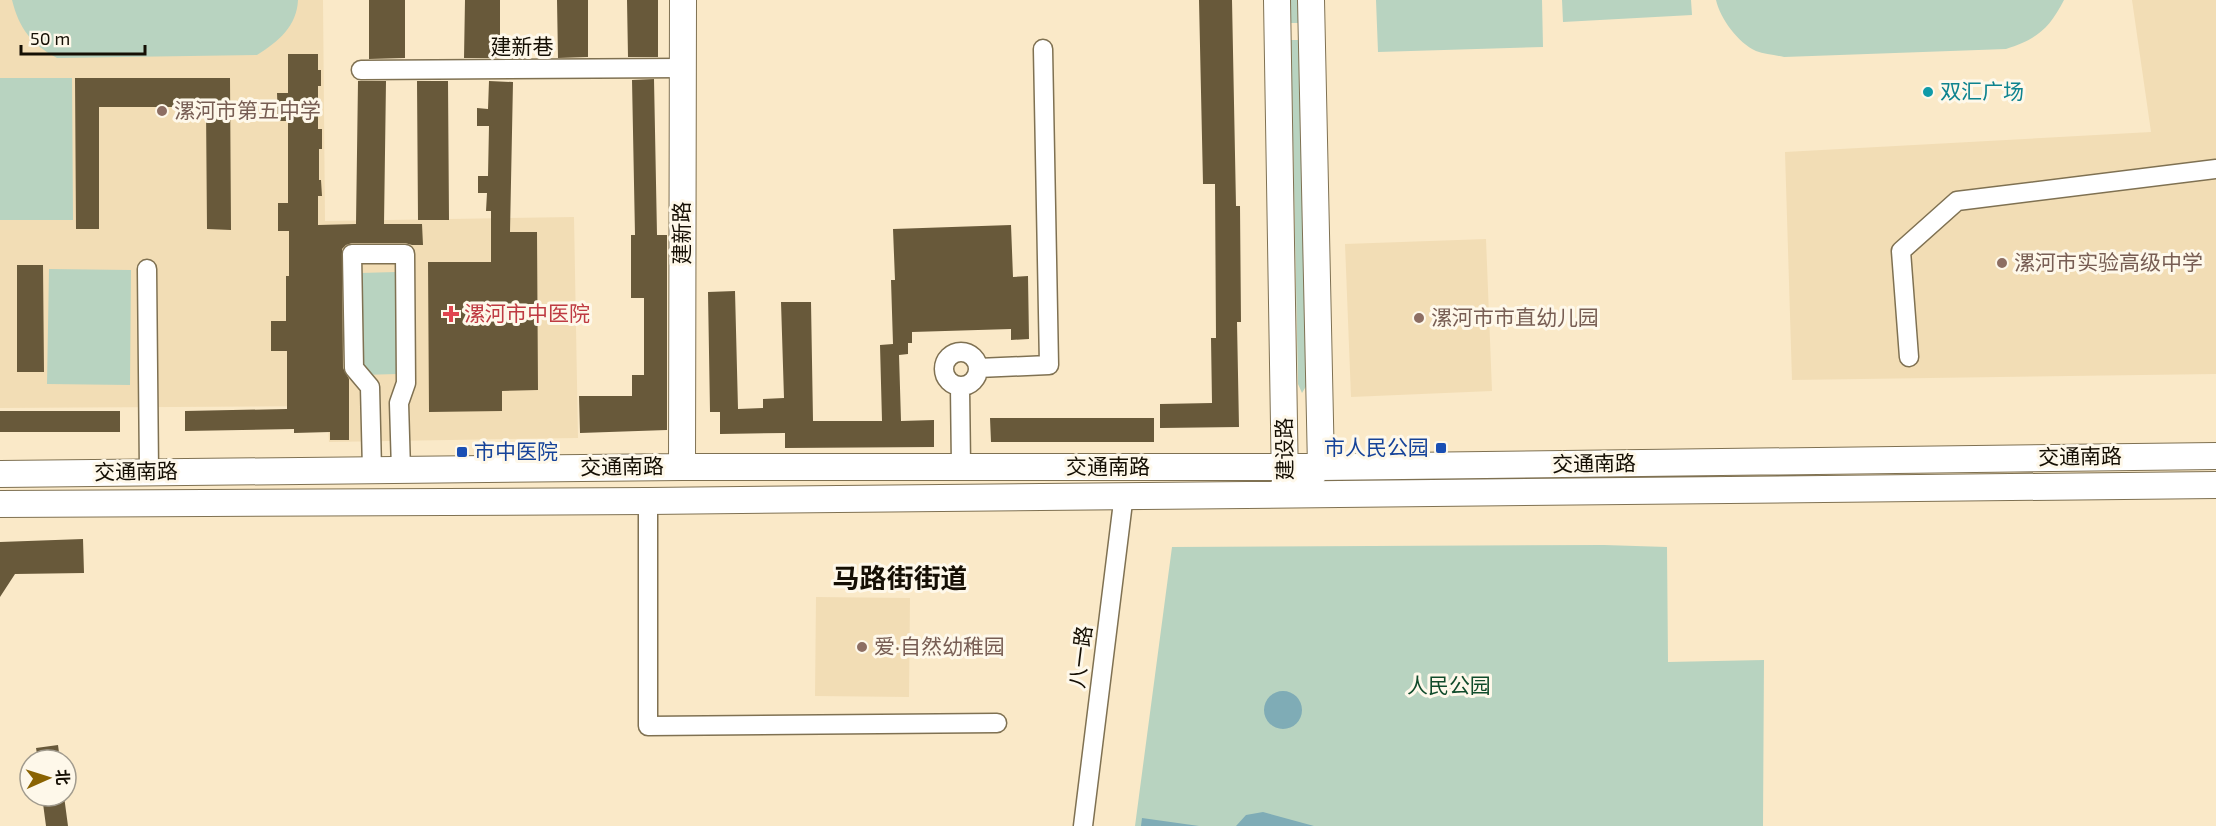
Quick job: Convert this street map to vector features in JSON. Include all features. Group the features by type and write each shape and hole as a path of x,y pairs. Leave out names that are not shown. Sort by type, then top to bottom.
{"main road":[{"name":"建新路","path":"682,467 683,0"},
{"name":"建设路","path":"1277,0 1285,494"},
{"name":"建设路","path":"1285,494 1321,467 1311,0"},
{"path":"1278,31 1311,31"},
{"name":"交通南路","path":"3,472 682,467 1321,467 2216,456"},
{"path":"961,466 962,497"},
{"name":"交通南路","path":"3,506 2216,485"}],"street":[{"path":"978,368 1049,365 1043,49"},
{"name":"建新巷","path":"362,70 683,68"},
{"path":"1909,357 1901,251 1957,201 2216,169"},
{"path":"372,470 370,387 354,368 352,254 405,254 406,383 399,403 401,470"},
{"path":"147,269 149,472"},
{"path":"957,352 974,357 978,368 978,374 971,384 960,387 950,383 943,368 948,357 957,352"},
{"path":"960,387 961,466"},
{"name":"八一路","path":"1083,826 1124,494"},
{"path":"648,501 648,726 997,723"}],"shaded area":[{"name":"漯河市第五中学","path":"0,0 323,0 325,221 574,217 578,438 329,442 327,406 0,408"},
{"name":"漯河市实验高级中学","path":"2132,0 2216,0 2216,374 1792,380 1785,152 2151,132"},
{"name":"漯河市市直幼儿园","path":"1486,239 1492,391 1351,397 1345,244"},
{"name":"爱·自然幼稚园","path":"816,597 910,598 909,697 815,696"}],"green space":[{"path":"12,0 298,0 294,18 285,32 257,55 57,58 40,47 27,34 18,19"},
{"path":"1289,0 1300,0 1300,23 1289,23"},
{"path":"1376,0 1542,0 1543,47 1378,52"},
{"path":"1562,0 1691,0 1692,15 1563,22"},
{"path":"1716,0 2064,0 2041,32 2006,49 1784,57 1756,51 1743,42 1726,22"},
{"path":"1291,40 1301,40 1308,383 1302,393 1298,384"},
{"path":"0,78 72,78 73,220 0,220"},
{"path":"49,269 131,270 130,385 47,384"},
{"path":"396,272 397,374 361,375 360,273"},
{"name":"人民公园","path":"1604,545 1667,547 1668,662 1764,660 1763,826 1135,826 1172,547"}],"water":[{"path":"1283,691 1297,696 1302,710 1297,724 1283,729 1269,724 1264,710 1269,696"},
{"path":"1263,812 1314,826 1236,826 1246,815"},
{"path":"1142,818 1199,826 1141,826"}],"building":[{"path":"369,0 405,0 405,58 369,59"},
{"path":"465,0 500,0 500,58 464,58"},
{"path":"557,0 588,0 588,57 558,58"},
{"path":"627,0 658,0 658,57 628,57"},
{"path":"1199,0 1232,0 1236,206 1240,206 1241,322 1237,322 1239,427 1160,428 1160,404 1212,403 1211,338 1216,338 1215,184 1203,184"},
{"path":"288,54 318,54 318,70 321,70 321,86 318,86 318,129 322,129 322,149 319,149 319,180 321,180 322,196 318,196 318,225 356,224 358,81 386,81 384,224 422,224 423,245 352,243 342,249 343,368 349,379 349,440 330,440 330,432 294,433 294,429 185,431 185,411 287,409 287,351 271,351 271,321 286,321 286,276 289,276 289,231 278,231 278,203 288,203 288,121 278,121 277,93 288,93"},
{"path":"75,78 230,78 231,230 207,229 206,107 99,107 99,229 76,229"},
{"path":"654,79 657,235 667,235 667,430 580,433 579,396 632,396 632,375 644,375 644,298 631,298 631,235 635,235 632,80"},
{"path":"417,81 448,81 449,220 418,220"},
{"path":"489,81 513,82 510,232 537,232 538,390 502,391 502,411 429,412 428,262 491,262 491,211 486,211 487,193 478,193 478,176 488,176 489,126 477,126 477,108 488,109"},
{"path":"1011,225 1013,277 1028,276 1029,339 1011,340 1011,329 912,332 912,343 908,343 908,354 899,355 901,421 934,420 934,447 785,448 785,433 720,434 720,412 710,412 708,292 735,291 738,409 763,408 763,399 784,398 781,302 811,302 813,421 882,421 880,345 893,344 891,280 895,280 893,229"},
{"path":"17,265 43,265 44,372 17,372"},
{"path":"0,411 120,411 120,432 0,432"},
{"path":"990,418 1154,418 1154,442 991,442"},
{"path":"83,539 84,573 15,574 0,597 0,542"},
{"path":"58,745 58,748 36,748"},
{"path":"44,808 66,808 68,826 46,826"}],"place":[{"name":"双汇广场","path":"1928,92"},
{"name":"漯河市第五中学","path":"162,111"},
{"name":"漯河市实验高级中学","path":"2002,263"},
{"name":"漯河市中医院","path":"451,314"},
{"name":"漯河市市直幼儿园","path":"1419,318"},
{"name":"市人民公园","path":"1441,448"},
{"name":"市中医院","path":"462,452"},
{"name":"爱·自然幼稚园","path":"862,647"}],"district":[{"name":"马路街街道","path":"900,579"}]}
